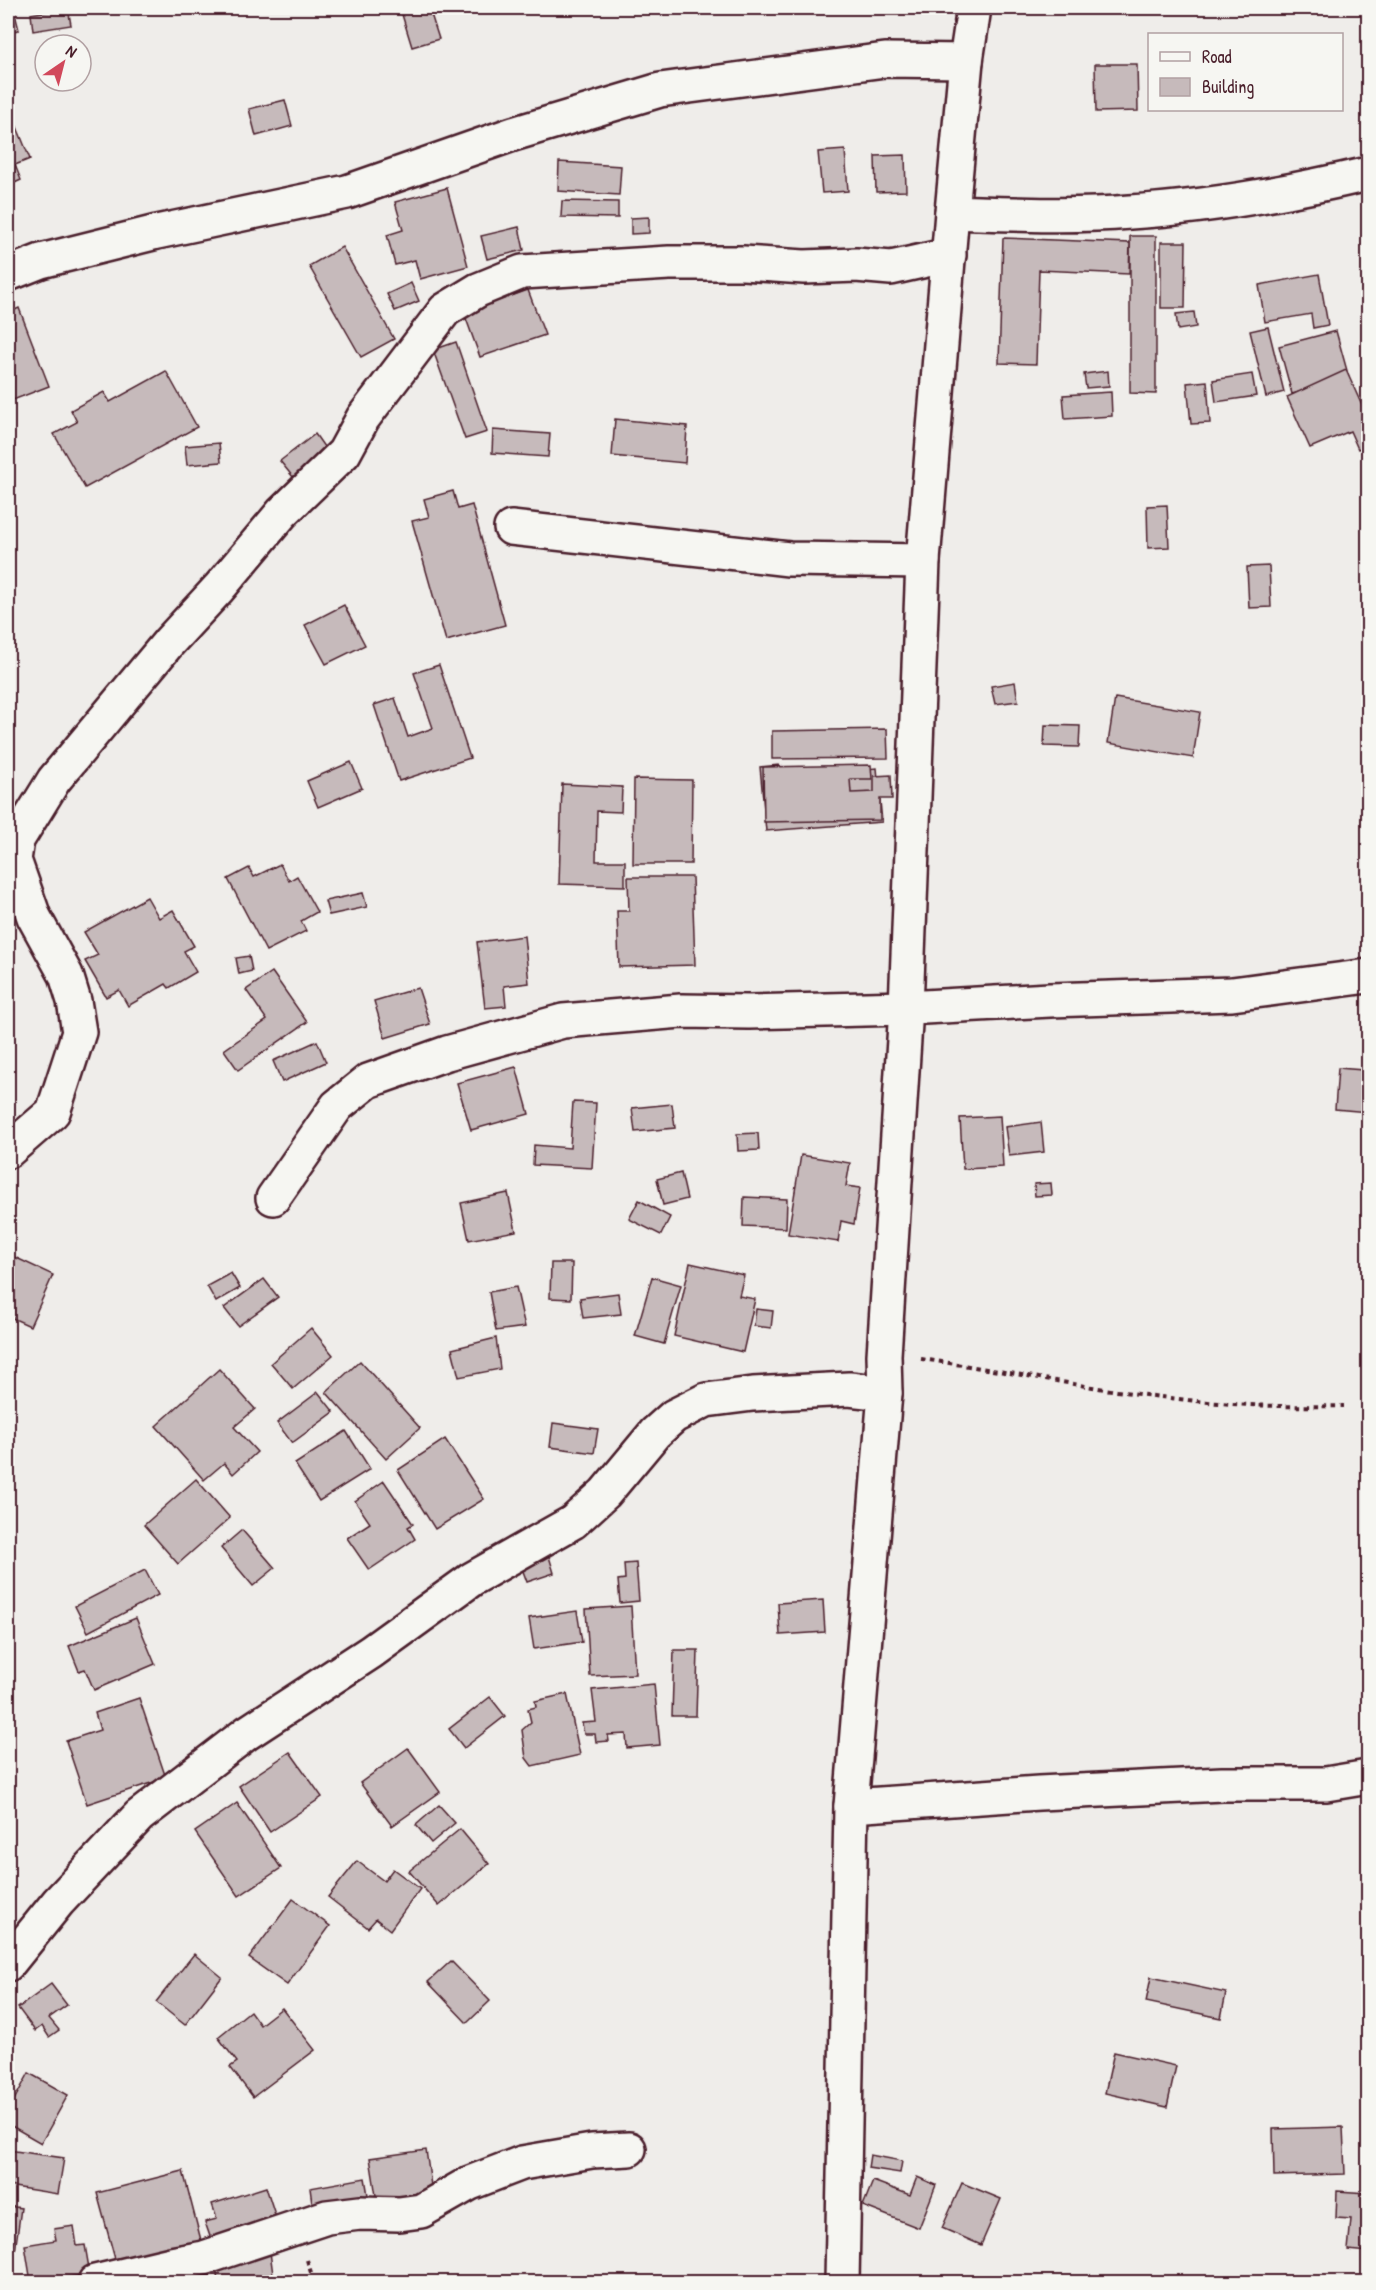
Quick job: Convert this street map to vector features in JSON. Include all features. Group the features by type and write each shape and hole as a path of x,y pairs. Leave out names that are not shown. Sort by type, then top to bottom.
{"street":[{"path":"842,2283 851,1806 885,1393 884,1355 906,1008 923,561 948,255 966,61 974,8"},
{"path":"8,274 41,261 157,232 348,192 513,134 660,90 885,60 966,61"},
{"path":"952,212 1043,215 1131,212 1224,201 1368,174"},
{"path":"8,1151 53,1112 79,1032 74,1001 66,975 34,917 14,860 17,840 54,780 169,642 219,588 282,513 344,453 363,418 445,310 478,290 522,272 669,263 743,262 804,267 856,265 891,268 948,255"},
{"path":"511,528 789,559 923,561"},
{"path":"273,1198 337,1106 368,1081 447,1053 563,1021 681,1011 749,1012 906,1008 1050,1000 1232,994 1368,976"},
{"path":"8,1964 58,1902 139,1816 247,1733 371,1652 472,1579 573,1522 605,1493 655,1433 674,1416 706,1400 753,1394 849,1389 885,1393"},
{"path":"851,1806 1222,1784 1326,1784 1368,1777"},
{"path":"95,2283 171,2264 205,2270 327,2217 360,2213 399,2214 421,2211 470,2183 522,2163 592,2151 628,2149"}],"path":[{"path":"884,1355 996,1369 1108,1389 1189,1400 1279,1407 1344,1406"}],"building":[{"path":"68,8 71,25 33,31 31,14"},
{"path":"400,8 429,8 439,39 412,47"},
{"path":"15,14 19,30 8,32 8,16"},
{"path":"1095,64 1137,64 1138,111 1096,112"},
{"path":"285,100 292,126 256,136 249,109"},
{"path":"8,105 30,159 15,165 21,180 8,186"},
{"path":"845,150 848,191 822,193 818,152"},
{"path":"905,155 906,191 876,192 875,156"},
{"path":"559,162 621,166 619,195 558,191"},
{"path":"447,188 468,266 420,279 415,260 395,265 387,235 403,230 395,202"},
{"path":"562,201 618,202 618,218 561,217"},
{"path":"649,217 649,233 631,234 631,218"},
{"path":"519,227 524,250 487,259 481,236"},
{"path":"1130,236 1156,236 1156,394 1130,393"},
{"path":"1003,238 1130,243 1129,274 1039,270 1036,364 999,363"},
{"path":"1161,242 1186,242 1185,308 1161,308"},
{"path":"342,247 394,339 361,357 309,266"},
{"path":"1319,274 1328,325 1313,328 1311,314 1265,322 1259,285"},
{"path":"411,283 419,301 395,311 387,294"},
{"path":"528,290 545,335 480,357 464,313"},
{"path":"19,308 49,386 8,402 8,313"},
{"path":"1194,312 1196,327 1178,330 1176,314"},
{"path":"1268,327 1284,392 1266,397 1250,331"},
{"path":"1336,331 1349,378 1292,394 1279,346"},
{"path":"456,342 487,432 465,439 433,350"},
{"path":"1346,370 1368,419 1368,445 1358,449 1350,431 1310,448 1287,397"},
{"path":"166,371 197,427 85,488 54,434 77,422 71,410 104,392 110,402"},
{"path":"1108,371 1109,386 1086,388 1084,374"},
{"path":"1252,374 1256,396 1216,402 1213,380"},
{"path":"1207,381 1210,423 1191,424 1187,383"},
{"path":"1111,392 1112,416 1065,419 1063,395"},
{"path":"615,419 687,426 685,463 612,456"},
{"path":"493,430 550,434 548,457 492,453"},
{"path":"315,434 327,451 293,477 280,461"},
{"path":"219,443 221,462 187,465 185,446"},
{"path":"453,491 458,509 472,505 505,625 446,641 412,521 429,517 424,499"},
{"path":"1167,505 1169,547 1148,548 1147,506"},
{"path":"1269,566 1271,607 1249,608 1247,567"},
{"path":"344,605 365,645 326,664 305,625"},
{"path":"439,665 470,758 399,781 374,705 395,698 408,737 433,728 414,673"},
{"path":"1015,682 1018,701 995,704 991,686"},
{"path":"1115,698 1200,712 1193,758 1108,743"},
{"path":"1045,725 1080,726 1079,747 1044,746"},
{"path":"887,729 888,758 772,759 772,731"},
{"path":"351,762 362,788 318,807 307,781"},
{"path":"779,765 780,776 877,768 882,822 766,831 760,767"},
{"path":"871,765 872,779 850,779 851,793 874,792 874,776 891,775 892,799 880,799 880,820 764,822 763,767"},
{"path":"634,779 692,780 691,864 633,864"},
{"path":"562,784 622,787 621,812 597,811 596,861 625,861 625,886 559,884"},
{"path":"280,864 289,881 297,876 317,912 301,921 306,931 266,951 228,879 249,868 254,877"},
{"path":"628,877 692,877 695,965 619,967 617,911 629,911"},
{"path":"363,893 367,907 329,915 325,901"},
{"path":"147,897 159,918 173,910 194,946 184,951 196,972 169,988 166,984 128,1006 119,990 106,997 85,961 98,955 84,932"},
{"path":"524,936 529,983 504,986 506,1006 485,1008 477,942"},
{"path":"249,956 252,971 239,974 236,958"},
{"path":"272,972 307,1022 238,1070 224,1050 267,1020 246,990"},
{"path":"418,988 430,1024 385,1038 374,1001"},
{"path":"317,1041 326,1062 282,1082 273,1061"},
{"path":"516,1067 529,1114 471,1130 457,1083"},
{"path":"1338,1068 1363,1070 1361,1093 1368,1093 1368,1112 1335,1109"},
{"path":"573,1102 596,1103 592,1168 533,1165 534,1145 570,1148"},
{"path":"672,1104 675,1128 635,1132 632,1108"},
{"path":"1000,1116 1003,1167 963,1169 960,1118"},
{"path":"1041,1122 1044,1152 1009,1156 1005,1127"},
{"path":"758,1133 759,1150 738,1151 737,1134"},
{"path":"801,1155 850,1163 846,1186 860,1188 854,1224 841,1221 838,1242 788,1234"},
{"path":"681,1173 687,1199 663,1205 657,1179"},
{"path":"1051,1183 1052,1195 1035,1196 1034,1184"},
{"path":"508,1193 516,1231 469,1240 461,1203"},
{"path":"744,1197 787,1199 786,1228 743,1226"},
{"path":"639,1200 670,1217 661,1235 629,1219"},
{"path":"8,1254 53,1275 30,1326 8,1316"},
{"path":"551,1263 572,1263 571,1299 550,1298"},
{"path":"690,1263 744,1275 739,1296 755,1299 743,1352 674,1336"},
{"path":"231,1273 240,1288 216,1302 207,1286"},
{"path":"652,1277 681,1285 664,1344 635,1336"},
{"path":"264,1279 278,1297 238,1326 224,1308"},
{"path":"516,1287 525,1327 496,1331 489,1292"},
{"path":"618,1293 621,1314 583,1318 580,1298"},
{"path":"756,1309 773,1311 771,1328 754,1326"},
{"path":"311,1328 333,1355 293,1389 271,1363"},
{"path":"496,1338 500,1369 459,1377 452,1349"},
{"path":"360,1361 420,1428 386,1459 326,1392"},
{"path":"219,1369 255,1409 234,1427 257,1452 233,1474 224,1463 204,1480 156,1426"},
{"path":"318,1392 334,1412 292,1443 277,1423"},
{"path":"553,1423 598,1429 594,1453 550,1447"},
{"path":"346,1431 370,1469 319,1501 295,1464"},
{"path":"445,1439 484,1499 435,1529 398,1470"},
{"path":"196,1479 230,1518 178,1564 144,1525"},
{"path":"384,1481 413,1524 408,1527 415,1539 369,1570 347,1538 370,1523 355,1501"},
{"path":"242,1530 275,1568 253,1586 221,1548"},
{"path":"548,1553 554,1573 527,1582 520,1563"},
{"path":"636,1563 639,1601 620,1603 618,1580 625,1579 624,1564"},
{"path":"145,1570 158,1595 88,1632 75,1606"},
{"path":"823,1600 825,1632 780,1635 778,1603"},
{"path":"631,1606 635,1674 590,1676 586,1609"},
{"path":"577,1611 582,1642 534,1649 529,1618"},
{"path":"136,1618 155,1664 94,1690 85,1669 79,1671 69,1646"},
{"path":"674,1650 698,1650 696,1716 672,1716"},
{"path":"654,1684 660,1745 627,1748 626,1734 608,1735 609,1741 596,1742 595,1734 584,1734 582,1723 596,1722 592,1690"},
{"path":"567,1694 580,1755 532,1766 526,1758 522,1730 531,1722 528,1709 536,1707 535,1701"},
{"path":"490,1697 505,1716 464,1748 449,1729"},
{"path":"139,1698 166,1778 87,1804 66,1741 100,1730 95,1713"},
{"path":"408,1748 440,1792 392,1826 360,1783"},
{"path":"290,1752 322,1797 270,1832 239,1786"},
{"path":"237,1803 281,1868 239,1896 195,1832"},
{"path":"439,1805 455,1823 431,1843 416,1825"},
{"path":"460,1829 489,1864 439,1906 409,1871"},
{"path":"357,1861 384,1881 393,1869 420,1889 390,1930 376,1919 368,1928 328,1897"},
{"path":"293,1899 330,1926 287,1985 249,1958"},
{"path":"194,1954 222,1977 185,2025 156,2002"},
{"path":"451,1961 490,2001 467,2023 428,1982"},
{"path":"1151,1977 1226,1993 1221,2018 1146,2002"},
{"path":"51,1984 67,2005 49,2018 59,2030 49,2037 42,2026 35,2031 18,2008"},
{"path":"282,2008 315,2050 253,2097 230,2067 237,2062 218,2037 250,2011 260,2025"},
{"path":"1114,2052 1176,2066 1167,2107 1105,2093"},
{"path":"29,2073 68,2095 41,2143 8,2124 8,2111"},
{"path":"1343,2127 1345,2174 1274,2176 1273,2129"},
{"path":"8,2150 64,2158 58,2194 8,2186"},
{"path":"426,2150 432,2193 377,2202 370,2158"},
{"path":"870,2155 902,2161 900,2173 868,2168"},
{"path":"183,2171 203,2248 118,2270 97,2193"},
{"path":"917,2177 936,2185 919,2228 863,2206 873,2181 910,2195"},
{"path":"365,2178 369,2201 313,2210 310,2188"},
{"path":"962,2183 1001,2199 981,2245 942,2228"},
{"path":"266,2187 279,2227 214,2248 205,2222 217,2219 212,2204"},
{"path":"1337,2191 1368,2193 1368,2252 1348,2250 1351,2219 1336,2218"},
{"path":"8,2206 21,2208 12,2273 8,2273"},
{"path":"74,2226 77,2246 85,2245 90,2274 31,2282 25,2245 56,2240 54,2229"},
{"path":"270,2252 274,2282 218,2282 215,2258"}]}
